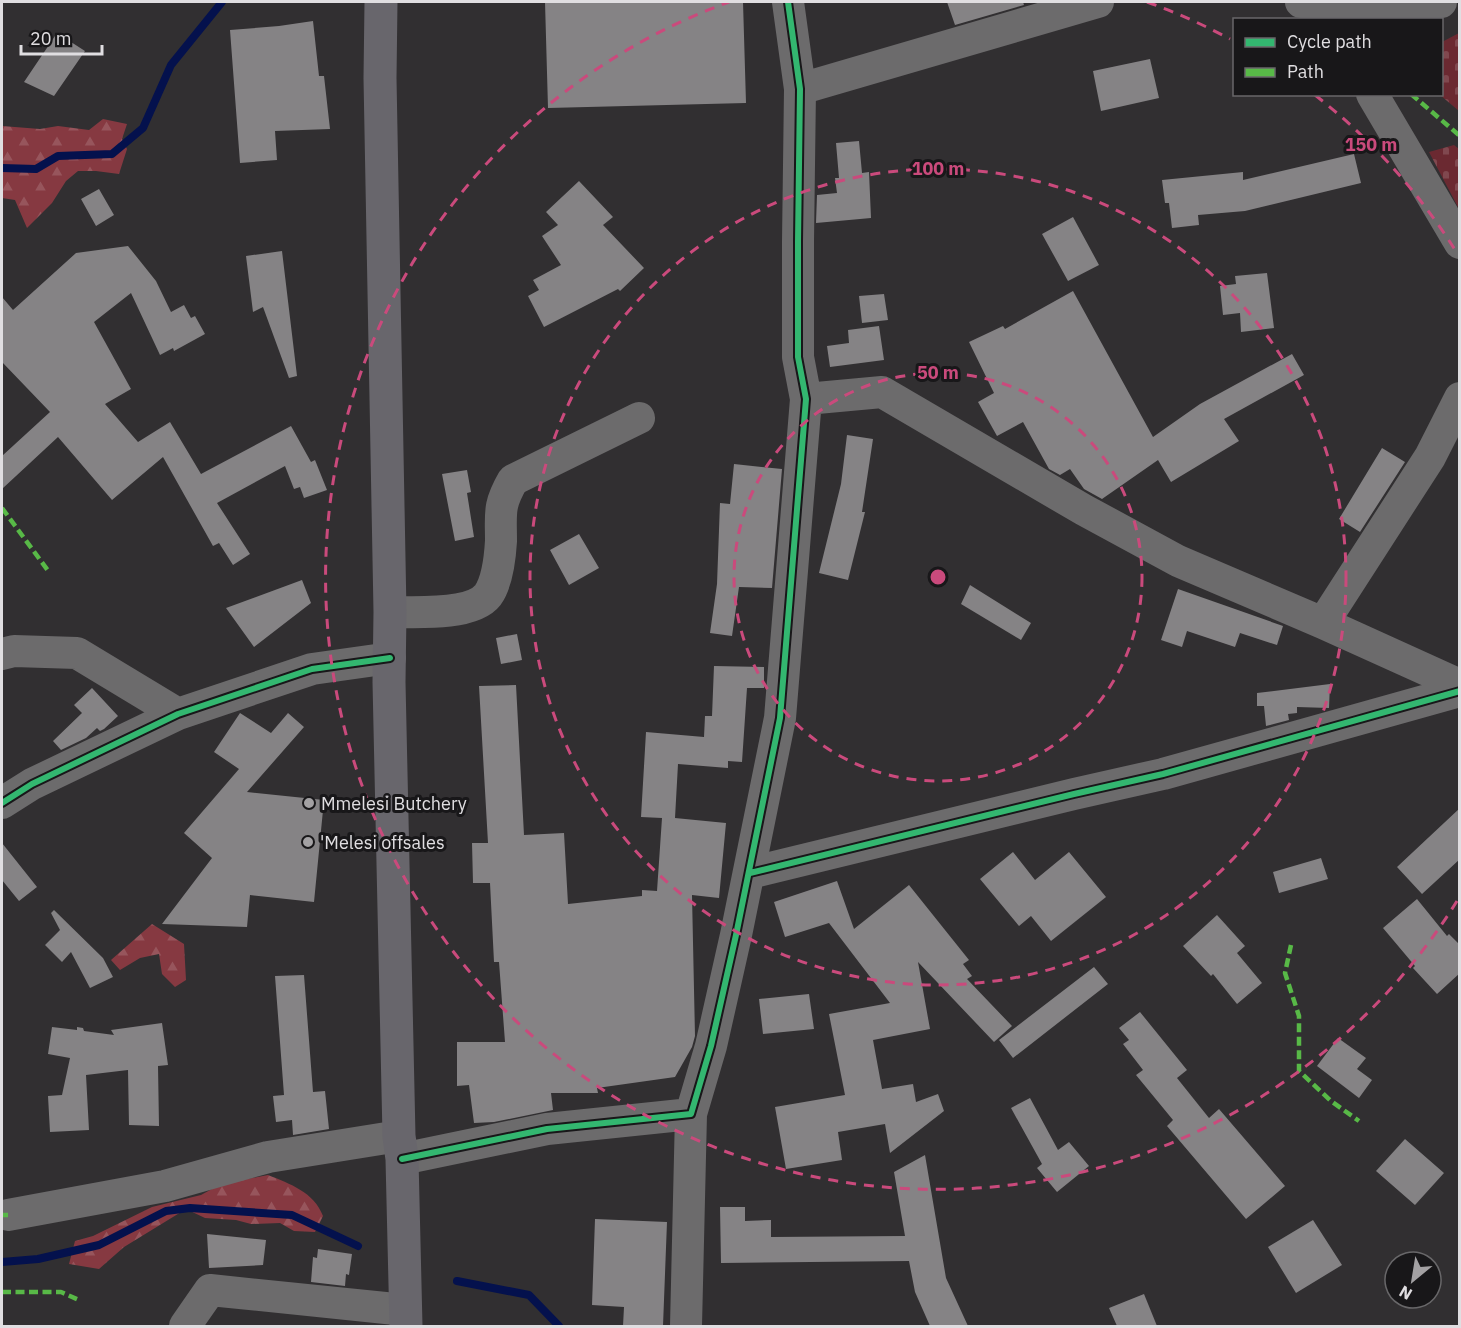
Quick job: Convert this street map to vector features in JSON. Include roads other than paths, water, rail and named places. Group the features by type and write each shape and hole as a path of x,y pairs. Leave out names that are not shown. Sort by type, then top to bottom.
{"main road":[{"path":"381,2 380,90 390,658 405,1318"}],"street":[{"path":"686,1326 691,1114 711,1046 750,873 780,718 806,399 798,357 800,89 788,2"},
{"path":"800,89 1098,2"},
{"path":"1315,9 1385,13 1441,2"},
{"path":"1373,96 1460,243"},
{"path":"806,399 882,392 1084,510 1178,561 1460,685"},
{"path":"1323,623 1430,457 1460,398"},
{"path":"390,612 436,611 470,607 487,596 495,581 501,543 499,516 503,497 513,480 639,418"},
{"path":"2,654 14,651 77,653 178,714"},
{"path":"2,803 32,784 178,714 312,669 390,658"},
{"path":"750,873 1163,774 1460,691"},
{"path":"8,1215 165,1186 268,1157 400,1148 547,1129 691,1114"},
{"path":"185,1326 210,1290 405,1318"}],"waterway":[{"path":"2,168 36,169 58,156 112,154 143,128 171,65 222,2"},
{"path":"2,1262 38,1259 99,1245 166,1211 190,1208 292,1215 358,1246"},
{"path":"457,1281 529,1295 559,1326"}],"place":[{"name":"Mmelesi Butchery","path":"309,803"},
{"name":"'Melesi offsales","path":"308,842"}]}
